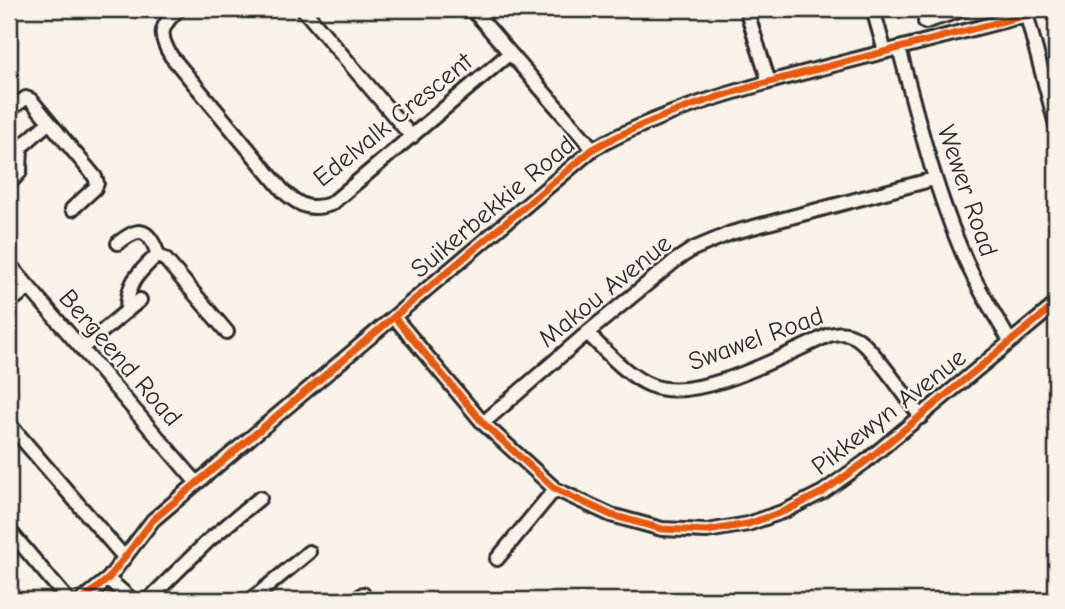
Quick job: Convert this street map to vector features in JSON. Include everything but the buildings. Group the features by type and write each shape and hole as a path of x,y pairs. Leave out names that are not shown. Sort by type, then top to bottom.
{"street":[{"name":"Edelvalk Crescent","path":"179,9 163,27 162,35 171,56 284,192 308,208 331,204 510,53"},
{"path":"303,9 412,137"},
{"path":"472,9 593,149"},
{"path":"746,9 769,82"},
{"path":"873,9 885,52"},
{"path":"922,9 930,40"},
{"path":"925,22 965,9"},
{"path":"1026,12 1056,125"},
{"name":"Suikerbekkie Road","path":"82,600 108,579 153,520 593,149 644,122 697,103 1026,12"},
{"name":"Wewer Road","path":"899,48 934,179 966,260 1010,341"},
{"path":"9,110 26,99 31,100 97,183 72,209"},
{"path":"9,184 20,172 21,148 49,122"},
{"name":"Makou Avenue","path":"483,423 587,333 693,249 731,233 934,179"},
{"path":"118,243 139,231 155,245 156,256"},
{"path":"127,311 131,284 135,276 156,256"},
{"path":"156,256 172,267 227,331"},
{"name":"Bergeend Road","path":"9,264 197,482"},
{"path":"9,303 29,287"},
{"path":"82,348 140,300"},
{"name":"Pikkewyn Avenue","path":"395,318 483,423 555,489 611,514 662,529 707,531 748,524 786,511 823,492 921,417 1056,304"},
{"name":"Swawel Road","path":"587,333 633,375 651,386 671,390 697,388 723,381 829,335 843,332 857,337 921,417"},
{"path":"9,425 124,556"},
{"path":"497,559 555,489"},
{"path":"148,600 208,541 260,498"},
{"path":"9,530 68,600"},
{"path":"251,600 309,552"},
{"path":"108,579 132,600"}],"cycle path":[{"path":"82,600 108,579 153,520 593,149 646,123 728,94 1027,15"},
{"path":"395,318 483,423 555,489 611,515 662,529 707,531 748,524 785,511 823,492 865,462 1056,304"}]}
